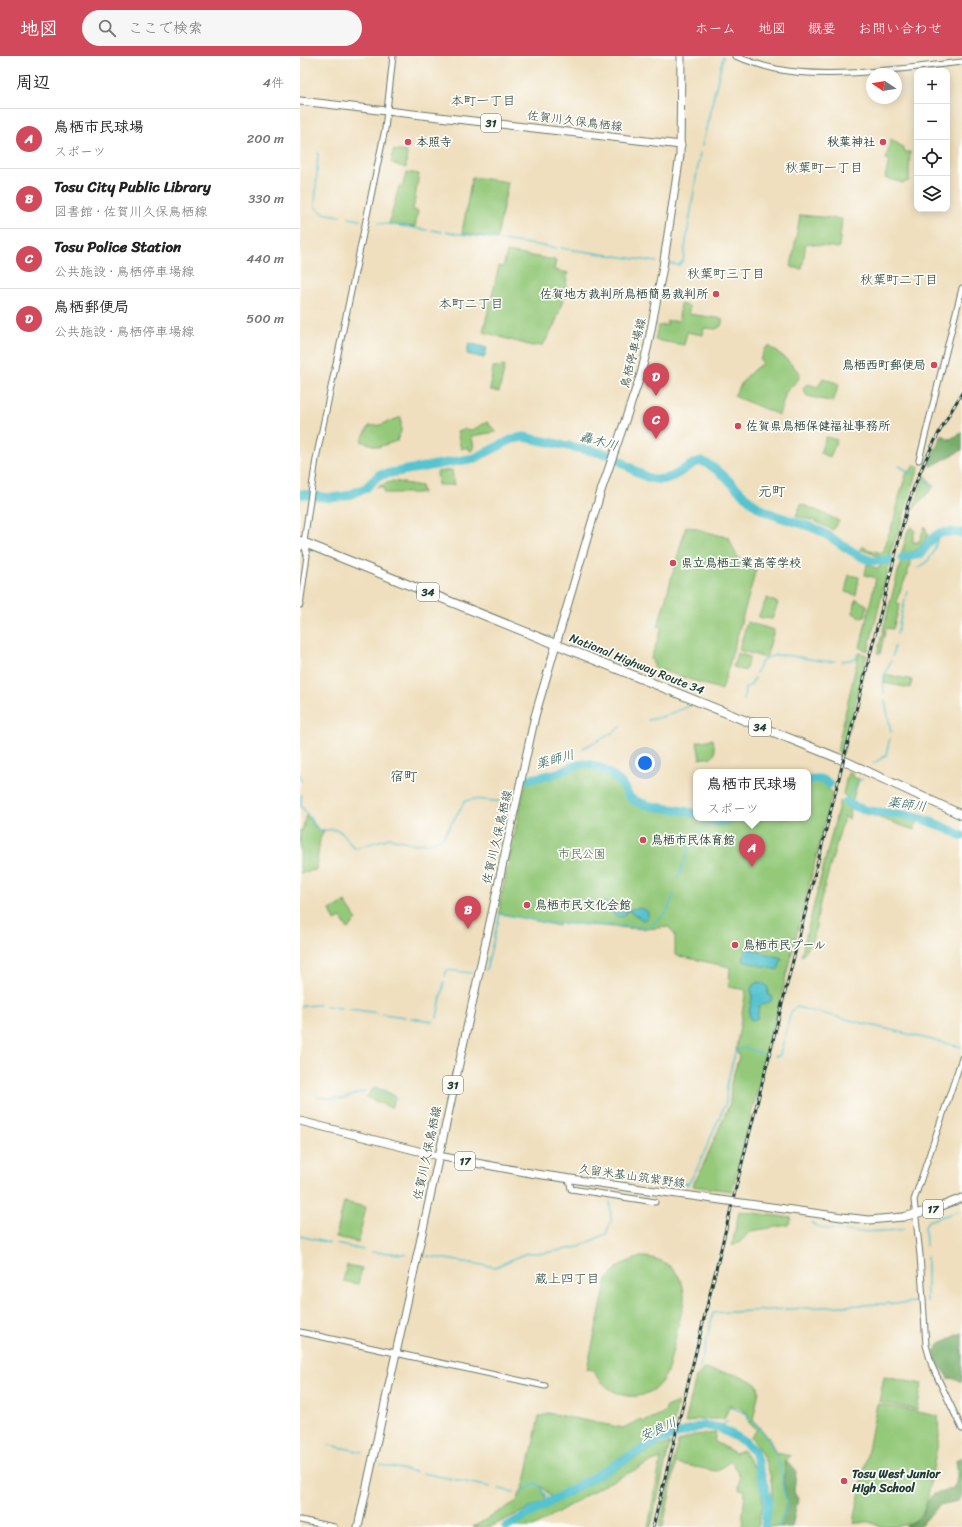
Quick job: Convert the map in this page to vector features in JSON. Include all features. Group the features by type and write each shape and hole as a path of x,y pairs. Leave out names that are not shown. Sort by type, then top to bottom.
{"highway":[{"name":"National Highway Route 34","path":"301,544 831,755 900,785 962,815"}],"main road":[{"name":"鳥栖停車場線","path":"555,645 614,451 641,374 648,345 663,267 681,145 681,56"},
{"name":"佐賀川久保鳥栖線","path":"300,101 681,145"},
{"name":"佐賀川久保鳥栖線","path":"358,1527 535,716 555,645"},
{"name":"久留米基山筑紫野線","path":"300,1121 438,1156 569,1179 842,1217 868,1220 903,1217 934,1209 962,1198"}],"street":[{"path":"300,605 307,556 301,544 388,111 393,56"},
{"path":"735,56 776,69 803,73 881,70 962,62"},
{"path":"919,460 962,288"},
{"path":"962,1058 916,1189 914,1200 926,1345 932,1366 962,1429"},
{"path":"569,1179 571,1189 655,1202"},
{"path":"300,1332 545,1386"},
{"path":"300,1520 334,1527"}],"green space":[{"path":"891,139 904,148 905,152 910,152 909,181 903,183 885,178 889,160 886,159"},
{"path":"393,150 407,152 406,168 391,163"},
{"path":"407,172 419,174 413,210 418,211 415,227 389,224 399,186 402,186"},
{"path":"472,177 508,182 497,238 462,233"},
{"path":"800,215 842,219 839,248 806,243 802,269 791,267"},
{"path":"507,252 556,260 554,270 568,273 557,319 543,345 532,346 483,332 499,266 503,267"},
{"path":"680,304 689,306 689,314 723,319 721,326 716,329 704,328 703,335 687,332 684,345 655,340 658,326 667,325 667,321 679,321"},
{"path":"769,346 784,357 800,373 798,380 786,392 779,415 734,396 746,377 763,363 760,360 765,348"},
{"path":"505,366 499,392 490,390 493,367"},
{"path":"823,378 839,384 833,402 807,396 803,389 807,384 818,387"},
{"path":"401,417 401,431 397,441 378,447 361,441 369,426 380,425"},
{"path":"487,422 496,432 472,436 474,449 470,451 468,447 461,449 457,431 465,429 472,430"},
{"path":"962,433 962,450 930,467 929,462 942,435 950,439"},
{"path":"826,437 837,440 830,457 820,453"},
{"path":"915,464 919,468 898,533 890,552 892,557 883,558 860,549 862,546 882,553 897,511 895,510 907,472 910,471"},
{"path":"452,470 454,485 438,485 437,472"},
{"path":"925,475 934,487 913,509"},
{"path":"393,481 421,486 423,493 384,493 384,487 377,487"},
{"path":"801,504 839,521 833,530 815,521 796,516"},
{"path":"686,526 729,538 737,557 756,570 722,690 655,668 651,658 662,627 658,626"},
{"path":"925,526 928,535 919,549 901,556 908,530 912,527 915,530 912,542 919,542"},
{"path":"910,560 907,576 896,602 900,604 893,629 886,628 880,654 877,653 901,561"},
{"path":"890,562 868,651 860,648 876,578 865,575 867,564 878,569 882,563"},
{"path":"849,575 859,577 856,595 845,592"},
{"path":"767,598 778,603 772,619 758,617"},
{"path":"856,599 867,605 865,617 861,618 853,613"},
{"path":"747,622 774,630 766,658 739,650"},
{"path":"737,653 750,657 745,671 733,667"},
{"path":"859,653 867,655 843,754 838,752 838,745"},
{"path":"885,674 912,680 910,688 884,683"},
{"path":"713,739 715,753 712,757 700,759 697,742"},
{"name":"市民公園","path":"587,766 591,767 610,777 633,802 682,812 693,816 693,821 708,821 717,824 723,824 728,821 811,821 811,782 816,781 822,783 832,794 732,1191 692,1186 701,1170 730,1103 731,1083 739,1057 736,1049 746,990 729,987 730,967 675,954 675,935 669,927 644,929 560,923 559,926 499,913 501,897 526,781 544,779"},
{"path":"848,772 853,774 852,777 859,779 852,802 843,794"},
{"path":"840,801 851,809 849,819 844,817 820,903 814,938 801,956"},
{"path":"306,815 318,831 324,831 320,839 316,870 300,873 300,830 302,831"},
{"path":"871,815 900,817 918,820 914,830"},
{"path":"345,902 357,920 348,929 341,918 335,921 330,910"},
{"path":"374,1088 384,1090 396,1097 391,1108 366,1097"},
{"path":"344,1202 366,1207 358,1242 336,1237"},
{"path":"739,1211 792,1218 789,1225 751,1231 740,1242 732,1245"},
{"path":"640,1257 657,1259 665,1263 677,1274 681,1281 684,1301 668,1370 661,1382 652,1390 642,1395 632,1396 621,1394 610,1389 601,1381 593,1370 587,1369 607,1279 620,1265"},
{"path":"347,1265 362,1268 358,1284 343,1281"},
{"path":"962,1333 962,1382 957,1379 948,1378 937,1362 934,1352 940,1343"},
{"path":"703,1369 739,1375 757,1384 759,1391 753,1420 768,1437 776,1453 791,1456 786,1460 783,1484 787,1502 779,1527 768,1527 772,1499 771,1479 763,1457 751,1437 757,1430 749,1423 748,1414 740,1408 730,1405 724,1419 699,1419 685,1423 696,1377"},
{"path":"884,1377 922,1384 917,1410 879,1402"},
{"path":"678,1402 672,1430 650,1438 640,1446 552,1497 540,1486 546,1500 490,1527 473,1527 517,1501 525,1482 539,1417 548,1413 623,1428 641,1419 644,1422 665,1412 666,1407"},
{"path":"877,1404 938,1416 939,1437 926,1506 923,1513 918,1518 902,1526 881,1527 869,1522 854,1522"},
{"path":"716,1433 714,1441 735,1453 743,1450 759,1476 763,1504 758,1527 742,1527 745,1490 739,1489 740,1476 731,1461 716,1471 676,1463 663,1527 659,1527 678,1442 694,1435"},
{"path":"670,1443 651,1527 648,1527 661,1459 649,1463 600,1487 533,1527 512,1527 654,1448"},
{"path":"962,1457 962,1496 958,1501 940,1505 919,1527 905,1527 921,1517 928,1500 933,1495 949,1490 953,1487 956,1482 957,1474 956,1460"},
{"path":"786,1460 796,1471 794,1492 798,1499 792,1527 779,1527 787,1502 783,1484"}],"water":[{"path":"469,343 487,348 484,358 467,354"},
{"path":"601,901 607,903 615,913 636,908 644,909 648,912 648,918 643,920 629,911 622,917 615,916 609,909 597,906 597,904"},
{"path":"746,948 782,958 778,970 743,961"},
{"path":"758,982 764,983 768,988 768,995 772,997 771,1001 759,1006 757,1019 753,1020 750,1019 749,1013 752,998 751,989 753,985"}],"waterway":[{"path":"702,146 723,57"},
{"path":"318,153 315,207 323,213 340,216"},
{"path":"670,264 679,265 683,261 700,153"},
{"path":"349,218 360,220"},
{"path":"379,223 427,230"},
{"path":"432,230 442,232"},
{"path":"446,232 557,248"},
{"path":"561,248 657,262"},
{"name":"轟木川","path":"300,494 331,498 346,496 366,488 379,475 475,458 513,439 524,437 607,454 640,474 656,479 665,479 675,475 691,465 702,461 718,471 761,509 816,529 869,560 890,560"},
{"path":"899,466 913,474"},
{"path":"925,480 933,487"},
{"name":"轟木川","path":"902,558 920,554 933,538 940,533 962,533"},
{"path":"918,568 926,563 931,557 937,540"},
{"path":"897,634 907,591"},
{"path":"893,656 894,647"},
{"path":"842,661 856,659 857,654"},
{"path":"756,673 762,662 769,657 777,655 835,661"},
{"path":"884,694 883,678 891,661"},
{"path":"744,700 745,687 750,686 755,678"},
{"path":"885,700 891,732"},
{"path":"648,720 662,717 689,706"},
{"path":"583,748 607,736 622,726"},
{"path":"873,764 886,755 890,738"},
{"name":"薬師川","path":"527,779 547,776 577,765 593,765 613,776 621,783 633,800 656,807 693,813"},
{"path":"300,775 301,781"},
{"name":"薬師川","path":"811,780 822,779 829,784"},
{"path":"846,802 856,783 862,779"},
{"path":"301,795 301,806 318,829 337,830 343,834 355,848 390,838 416,844 433,842 441,839 445,834 465,801 474,799 505,802 509,798"},
{"name":"薬師川","path":"846,802 868,811 904,815 927,820 962,836"},
{"path":"678,879 693,836 713,821"},
{"name":"薬師川","path":"713,821 723,821"},
{"path":"486,970 500,914 549,923 650,927 667,912 674,894"},
{"path":"445,976 447,970 472,973"},
{"path":"437,1017 444,982"},
{"path":"302,1006 319,1005"},
{"path":"326,1006 341,1008"},
{"path":"775,1056 779,1056 780,1054 791,1012 796,1007 961,1047"},
{"path":"349,1009 378,1013"},
{"path":"383,1014 405,1017"},
{"path":"411,1018 432,1021"},
{"path":"620,1174 688,1184 697,1169 726,1102 727,1084 735,1053 742,1048 746,1048 766,1055"},
{"path":"374,1089 385,1091 397,1100"},
{"path":"317,1097 342,1099 365,1091"},
{"path":"427,1256 495,1267 527,1253 544,1253 579,1247 606,1234 611,1221 610,1201"},
{"path":"926,1246 925,1227 928,1221 959,1211"},
{"path":"811,1223 819,1227 856,1232 904,1229"},
{"path":"300,1236 329,1243"},
{"path":"336,1244 363,1250"},
{"path":"372,1252 405,1254"},
{"path":"927,1257 927,1302"},
{"path":"698,1368 700,1367 713,1313 917,1302"},
{"path":"731,1407 747,1414 748,1419 754,1423 767,1438 776,1455 782,1474 782,1484 787,1503 779,1527"},
{"path":"720,1428 727,1421"},
{"name":"安良川","path":"506,1527 657,1441 703,1425 720,1428 745,1442 754,1451 768,1500 765,1527"},
{"path":"329,1445 363,1452"},
{"path":"381,1465 416,1472"},
{"path":"423,1473 490,1487"},
{"path":"520,1492 537,1483 546,1496 555,1500"},
{"path":"499,1489 514,1492"}],"railway":[{"path":"653,1527 743,1159 908,504 919,474 932,447 962,393"}],"place":[{"name":"本照寺","path":"408,142"},
{"name":"秋葉神社","path":"883,142"},
{"name":"佐賀地方裁判所鳥栖簡易裁判所","path":"716,294"},
{"name":"鳥栖西町郵便局","path":"934,365"},
{"name":"鳥栖郵便局","path":"656,396"},
{"name":"佐賀県鳥栖保健福祉事務所","path":"738,426"},
{"name":"Tosu Police Station","path":"656,439"},
{"name":"県立鳥栖工業高等学校","path":"673,563"},
{"name":"鳥栖市民体育館","path":"643,840"},
{"name":"鳥栖市民球場","path":"752,867"},
{"name":"鳥栖市民文化会館","path":"527,905"},
{"name":"Tosu City Public Library","path":"468,929"},
{"name":"鳥栖市民プール","path":"735,945"},
{"name":"Tosu West Junior High School","path":"844,1481"}],"district":[{"name":"本町一丁目","path":"483,100"},
{"name":"秋葉町一丁目","path":"824,167"},
{"name":"秋葉町三丁目","path":"726,273"},
{"name":"秋葉町二丁目","path":"899,279"},
{"name":"本町二丁目","path":"471,303"},
{"name":"元町","path":"772,491"},
{"name":"宿町","path":"404,776"},
{"name":"蔵上四丁目","path":"567,1278"}]}
